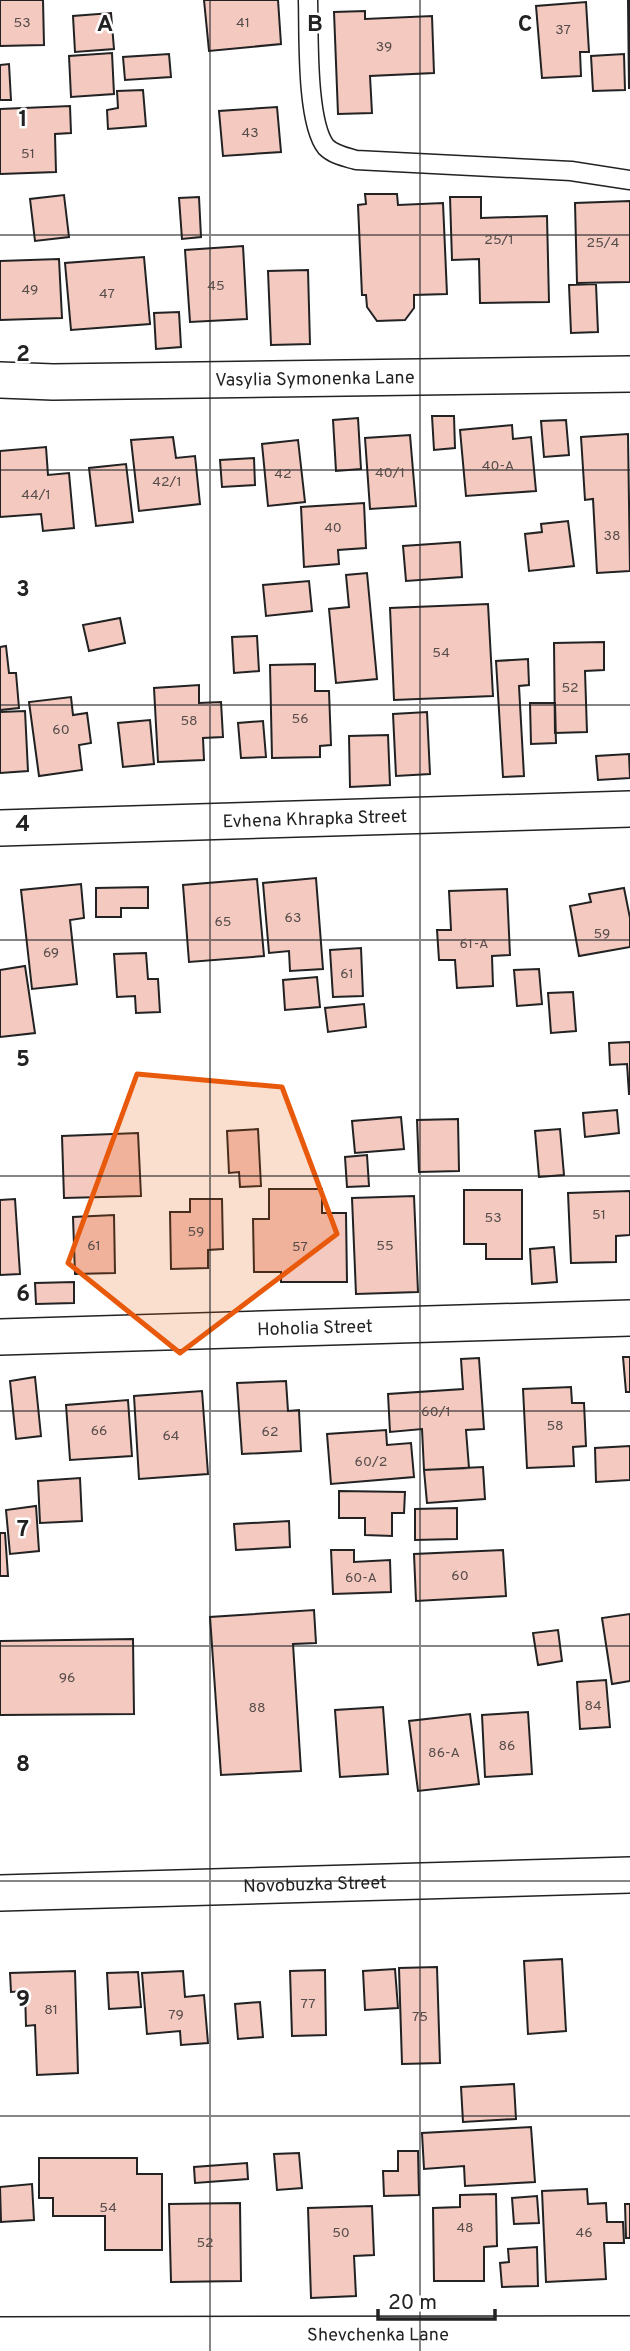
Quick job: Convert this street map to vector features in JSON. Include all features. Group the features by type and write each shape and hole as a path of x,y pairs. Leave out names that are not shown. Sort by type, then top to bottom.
{"street":[{"name":"Vasylia Symonenka Lane","path":"0,380 53,382 630,374"},
{"name":"Evhena Khrapka Street","path":"0,828 630,809"},
{"name":"Hoholia Street","path":"0,1336 630,1318"},
{"name":"Novobuzka Street","path":"0,1893 630,1875"},
{"name":"Shevchenka Lane","path":"0,2335 630,2334"}],"lane":[{"path":"308,0 313,104 317,129 327,147 340,156 356,160 571,172 630,180"}],"highlighted area":[{"path":"137,1074 282,1087 337,1234 180,1353 68,1263"}],"building":[{"path":"0,0 43,0 44,45 0,46"},
{"path":"204,0 278,0 281,44 209,51"},
{"path":"630,0 630,88 629,88"},
{"path":"586,2 589,52 580,52 581,76 542,78 536,6"},
{"path":"365,11 365,19 432,16 434,73 370,76 372,113 338,114 334,12"},
{"path":"111,13 114,49 75,52 73,16"},
{"path":"112,53 114,94 71,97 69,56"},
{"path":"169,54 171,77 125,80 123,57"},
{"path":"624,54 625,90 593,91 591,56"},
{"path":"9,64 11,100 0,100 0,65"},
{"path":"143,90 146,126 108,129 107,110 118,108 117,91"},
{"path":"70,106 71,133 55,134 56,172 0,174 0,109"},
{"path":"277,107 281,152 223,156 219,111"},
{"path":"365,194 397,194 398,205 443,203 447,294 414,295 414,308 405,320 377,321 367,307 366,295 362,295 358,205 366,204"},
{"path":"64,195 69,237 35,241 30,199"},
{"path":"199,197 201,237 182,239 179,198"},
{"path":"450,197 481,197 481,218 547,216 549,302 480,303 479,259 452,260"},
{"path":"630,201 630,282 577,283 575,203"},
{"path":"243,246 247,319 190,322 185,250"},
{"path":"144,257 150,324 71,330 65,263"},
{"path":"59,259 62,318 0,320 0,261"},
{"path":"308,270 310,344 271,345 268,271"},
{"path":"596,284 598,332 571,333 569,285"},
{"path":"179,312 181,347 156,349 154,313"},
{"path":"432,416 454,416 455,448 434,450"},
{"path":"358,418 361,469 336,471 333,420"},
{"path":"566,420 569,455 544,457 541,421"},
{"path":"512,425 513,439 531,437 536,491 466,496 460,430"},
{"path":"628,434 630,571 597,573 593,499 585,500 581,437"},
{"path":"410,435 416,506 370,509 365,438"},
{"path":"173,437 176,458 195,456 200,504 139,511 131,440"},
{"path":"298,440 305,502 268,506 262,444"},
{"path":"46,447 48,475 69,473 74,528 43,531 41,514 0,517 0,451"},
{"path":"254,458 255,485 222,487 220,460"},
{"path":"126,464 133,522 96,526 89,468"},
{"path":"364,503 366,548 338,550 339,564 304,567 301,507"},
{"path":"568,521 574,566 529,571 525,534 542,532 541,524"},
{"path":"460,542 462,577 406,581 403,546"},
{"path":"367,573 377,679 336,683 329,609 349,607 346,575"},
{"path":"309,581 312,611 266,616 263,585"},
{"path":"488,604 493,696 394,700 390,608"},
{"path":"120,618 125,643 89,651 83,625"},
{"path":"257,636 259,671 234,673 232,637"},
{"path":"604,642 604,670 585,671 587,732 555,733 554,643"},
{"path":"6,646 9,673 16,673 19,708 0,710 0,647"},
{"path":"528,659 529,685 519,686 524,776 503,777 496,661"},
{"path":"315,664 315,691 329,691 331,745 320,746 320,757 272,758 270,665"},
{"path":"199,685 199,703 221,702 223,737 203,738 204,760 158,762 154,688"},
{"path":"71,697 73,715 87,713 91,743 79,745 82,770 39,776 29,702"},
{"path":"530,703 555,703 556,743 531,744"},
{"path":"25,711 28,771 0,773 0,712"},
{"path":"427,712 430,774 396,776 393,714"},
{"path":"150,720 154,764 123,767 118,723"},
{"path":"263,721 266,757 241,758 238,723"},
{"path":"388,735 390,785 350,787 349,736"},
{"path":"629,754 630,778 598,780 596,756"},
{"path":"316,878 323,969 290,971 289,951 269,953 263,883"},
{"path":"257,879 264,956 189,962 183,885"},
{"path":"81,884 84,918 70,920 77,984 32,989 21,890"},
{"path":"148,887 148,908 121,908 121,917 96,917 96,888"},
{"path":"624,888 630,918 630,947 579,956 570,906 591,902 589,894"},
{"path":"507,889 510,955 492,956 493,986 457,988 455,960 439,960 437,930 451,930 449,891"},
{"path":"361,948 363,996 333,997 330,950"},
{"path":"146,953 148,979 158,979 160,1012 136,1013 135,996 117,997 114,954"},
{"path":"25,966 35,1033 0,1037 0,970"},
{"path":"539,969 542,1004 517,1006 514,970"},
{"path":"317,977 320,1007 285,1010 283,980"},
{"path":"573,992 576,1031 551,1033 548,993"},
{"path":"364,1004 366,1027 328,1032 325,1008"},
{"path":"630,1042 629,1094 627,1064 610,1065 609,1043"},
{"path":"617,1110 619,1133 585,1137 583,1113"},
{"path":"401,1117 404,1149 355,1153 352,1121"},
{"path":"458,1119 459,1171 419,1172 417,1120"},
{"path":"258,1129 261,1186 240,1187 239,1172 229,1173 227,1131"},
{"path":"560,1129 564,1175 539,1177 535,1131"},
{"path":"138,1133 141,1196 64,1198 62,1136"},
{"path":"367,1155 369,1186 347,1187 345,1157"},
{"path":"269,1189 322,1189 322,1213 346,1213 347,1282 281,1282 281,1272 254,1272 253,1219 269,1219"},
{"path":"464,1190 522,1190 522,1259 486,1259 486,1244 464,1244"},
{"path":"630,1191 630,1235 616,1236 616,1262 571,1263 568,1193"},
{"path":"414,1196 418,1292 356,1294 352,1198"},
{"path":"15,1199 20,1274 0,1275 0,1200"},
{"path":"190,1199 222,1199 223,1249 208,1250 208,1268 171,1269 170,1212 190,1212"},
{"path":"114,1215 115,1273 75,1274 73,1217"},
{"path":"554,1247 557,1282 532,1284 530,1249"},
{"path":"74,1282 74,1303 36,1304 35,1283"},
{"path":"623,1357 630,1357 630,1392 626,1392"},
{"path":"479,1358 484,1429 466,1430 469,1468 424,1470 422,1429 390,1432 388,1394 463,1389 461,1359"},
{"path":"35,1377 41,1436 16,1439 10,1381"},
{"path":"286,1381 288,1411 299,1410 301,1451 242,1454 237,1383"},
{"path":"571,1387 572,1403 584,1403 586,1446 573,1447 574,1466 527,1468 523,1389"},
{"path":"202,1391 208,1474 139,1479 134,1396"},
{"path":"128,1400 132,1456 70,1460 66,1405"},
{"path":"386,1430 387,1445 411,1443 414,1477 331,1484 327,1434"},
{"path":"630,1446 630,1480 596,1482 595,1448"},
{"path":"483,1467 485,1499 427,1503 424,1470"},
{"path":"80,1478 82,1521 40,1523 38,1481"},
{"path":"339,1491 405,1492 404,1513 392,1513 392,1536 365,1535 365,1518 339,1518"},
{"path":"36,1506 39,1551 10,1554 6,1510"},
{"path":"457,1508 457,1539 415,1540 415,1509"},
{"path":"289,1521 290,1547 236,1550 234,1524"},
{"path":"0,1533 5,1533 8,1576 0,1576"},
{"path":"331,1550 354,1550 354,1562 390,1560 391,1592 333,1594"},
{"path":"503,1550 506,1596 416,1601 414,1554"},
{"path":"314,1610 316,1643 293,1644 301,1771 221,1775 210,1617"},
{"path":"630,1614 630,1681 612,1684 602,1618"},
{"path":"558,1630 562,1661 538,1665 533,1633"},
{"path":"133,1639 134,1714 0,1715 0,1641"},
{"path":"606,1680 610,1727 580,1729 577,1682"},
{"path":"383,1707 388,1774 340,1777 335,1710"},
{"path":"528,1712 532,1774 485,1777 482,1715"},
{"path":"470,1714 479,1784 418,1791 409,1721"},
{"path":"562,1959 566,2031 528,2034 524,1961"},
{"path":"437,1967 440,2063 402,2064 399,1968"},
{"path":"395,1969 398,2008 365,2010 363,1971"},
{"path":"325,1970 326,2035 292,2036 290,1971"},
{"path":"75,1971 78,2073 37,2075 35,2025 26,2026 25,1991 11,1992 10,1973"},
{"path":"183,1971 185,1997 204,1995 208,2043 181,2045 180,2031 147,2034 142,1973"},
{"path":"138,1972 141,2007 109,2009 107,1973"},
{"path":"260,2002 263,2037 238,2039 235,2004"},
{"path":"514,2084 516,2119 463,2122 461,2087"},
{"path":"531,2127 535,2182 465,2186 464,2166 424,2169 422,2133"},
{"path":"398,2151 418,2151 419,2195 384,2196 383,2171 398,2171"},
{"path":"299,2153 302,2188 277,2190 274,2154"},
{"path":"39,2158 137,2158 137,2174 162,2174 162,2250 105,2250 105,2216 53,2216 53,2198 39,2198"},
{"path":"247,2163 248,2179 195,2183 194,2167"},
{"path":"32,2184 34,2220 1,2222 0,2187"},
{"path":"587,2189 588,2204 606,2203 607,2222 623,2222 624,2243 604,2243 606,2279 546,2282 542,2191"},
{"path":"496,2194 497,2246 484,2247 484,2281 434,2281 433,2208 460,2207 460,2195"},
{"path":"537,2196 539,2223 514,2224 512,2198"},
{"path":"240,2203 241,2281 171,2282 169,2204"},
{"path":"625,2204 630,2204 630,2238 626,2238"},
{"path":"372,2206 374,2255 354,2256 356,2296 311,2298 308,2208"},
{"path":"537,2247 538,2286 502,2287 500,2263 509,2262 508,2249"}]}
